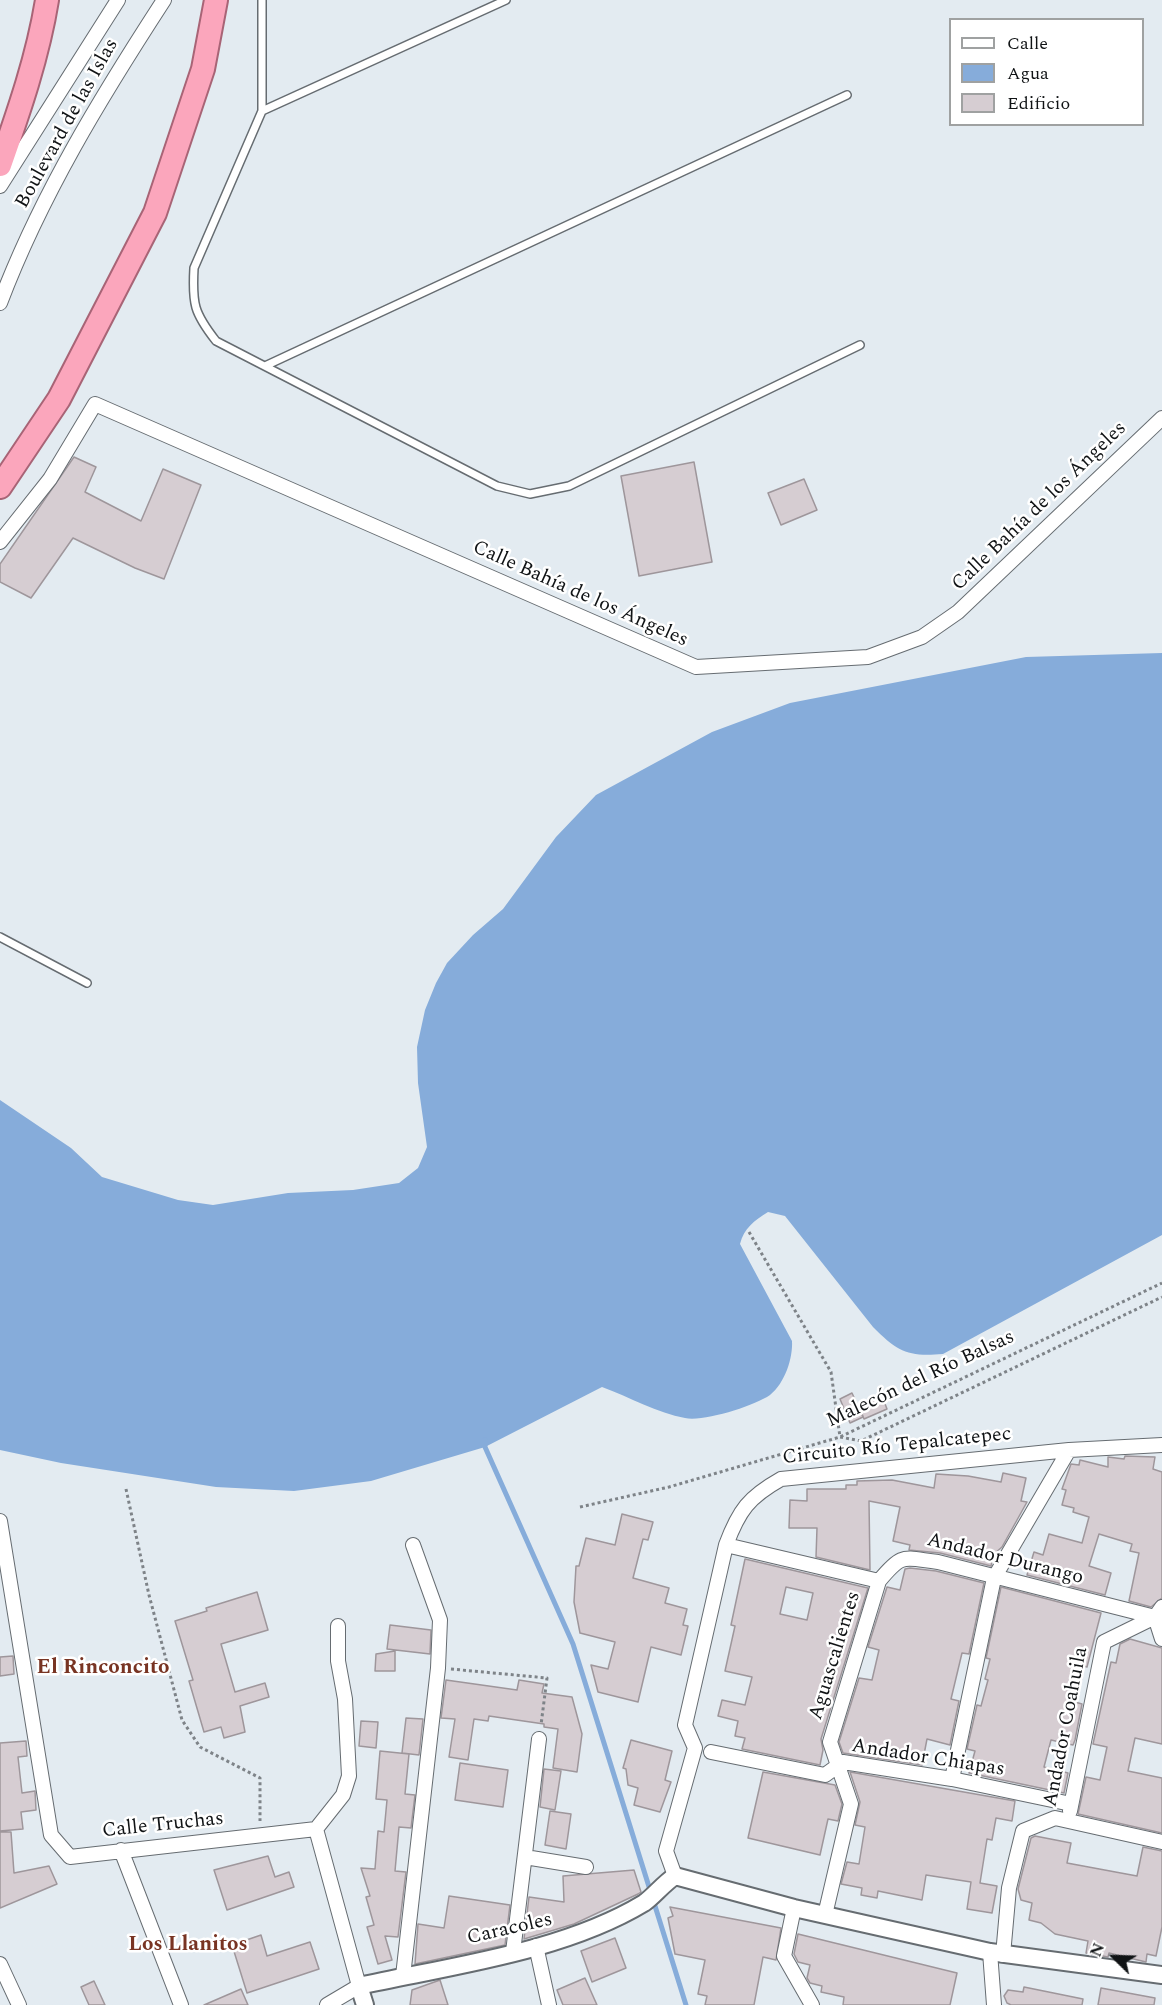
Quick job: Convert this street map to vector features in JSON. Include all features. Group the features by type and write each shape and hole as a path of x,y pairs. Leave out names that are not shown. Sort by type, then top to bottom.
{"highway":[{"path":"0,165 17,117 42,27 47,0"},
{"path":"0,487 59,399 155,213 203,69 216,0"}],"street":[{"name":"Boulevard de las Islas","path":"0,186 118,0"},
{"name":"Boulevard de las Islas","path":"0,303 18,255 68,156 164,0"},
{"name":"Calle Bahía de los Ángeles","path":"0,542 50,479 95,404 696,666 868,657 922,637 958,612 1162,418"},
{"name":"Circuito Río Tepalcatepec","path":"675,1876 666,1851 695,1748 685,1725 726,1545 736,1519 754,1494 782,1479 1069,1450 1162,1445"},
{"path":"952,1779 994,1578 1069,1450"},
{"name":"Calle Truchas","path":"0,1521 51,1835 70,1857 316,1829"},
{"path":"403,1976 438,1668 440,1620 413,1545"},
{"path":"726,1545 879,1581"},
{"name":"Andador Durango","path":"879,1581 896,1560 909,1557 994,1578 1158,1612"},
{"name":"Aguascalientes","path":"825,1915 851,1804 830,1742 879,1581"},
{"path":"1158,1612 1162,1639"},
{"name":"Andador Coahuila","path":"993,2005 997,1954 1009,1888 1023,1831 1055,1818 1069,1822 1104,1642 1158,1612"},
{"path":"338,1626 338,1661 345,1699 349,1776 343,1795 316,1829 365,2005"},
{"path":"513,1952 539,1739"},
{"name":"Andador Chiapas","path":"711,1752 825,1775 843,1762 952,1779 1071,1804"},
{"path":"1069,1822 1162,1842"},
{"path":"121,1850 181,2005"},
{"path":"525,1857 586,1867"},
{"path":"675,1876 794,1908 997,1954 1162,1975"},
{"name":"Caracoles","path":"359,1986 569,1938 646,1902 658,1887 675,1876"},
{"path":"794,1908 784,1956 812,2005"},
{"path":"536,1946 549,2005"},
{"path":"0,1964 19,2005"},
{"path":"327,2005 359,1986"}],"lane":[{"path":"262,0 264,76 262,111 194,268 193,294 198,319 216,341 497,486 530,494 569,486 860,345"},
{"path":"262,111 506,0"},
{"path":"265,366 847,95"},
{"path":"0,937 87,983"}],"path":[{"path":"749,1232 831,1372 840,1437 861,1441 1162,1297"},
{"name":"Malecón del Río Balsas","path":"580,1507 669,1487 840,1437 1162,1283"},
{"path":"126,1489 149,1595 182,1720 200,1747 260,1778 260,1835"},
{"path":"438,1668 547,1678 539,1739"}],"water":[{"path":"1162,653 1162,1235 943,1354 921,1355 897,1347 873,1327 785,1216 768,1212 750,1225 740,1244 792,1341 787,1370 780,1384 770,1395 753,1404 729,1412 693,1419 664,1412 602,1387 485,1447 371,1481 294,1491 216,1487 61,1463 0,1450 0,1100 71,1148 102,1177 178,1200 213,1205 288,1193 353,1190 399,1183 418,1168 427,1147 418,1083 417,1047 425,1010 436,983 447,963 473,935 503,909 556,837 596,795 712,732 790,703 1026,657"}],"building":[{"path":"74,457 96,467 85,492 141,521 163,469 201,485 164,579 135,568 73,538 31,598 0,582 0,564"},
{"path":"694,462 712,562 639,576 621,476"},
{"path":"804,479 817,510 781,525 768,493"},
{"path":"852,1393 863,1417 850,1423 840,1399"},
{"path":"882,1396 887,1409 864,1419 859,1406"},
{"path":"1125,1456 1155,1457 1153,1469 1162,1472 1162,1598 1151,1607 1129,1601 1139,1553 1130,1551 1132,1544 1099,1534 1089,1566 1111,1573 1105,1595 1027,1575 1034,1552 1043,1555 1049,1534 1082,1543 1089,1517 1073,1512 1074,1508 1062,1505 1066,1490 1062,1489 1071,1464 1079,1465 1080,1460 1108,1467 1108,1457 1124,1459"},
{"path":"1003,1473 1026,1478 1021,1501 1027,1502 1002,1547 994,1554 991,1566 940,1553 909,1550 910,1545 893,1541 900,1507 869,1501 870,1570 816,1557 817,1528 789,1528 790,1500 807,1501 807,1489 846,1489 846,1485 857,1485 857,1481 892,1480 934,1488 936,1474 968,1476 1001,1482"},
{"path":"622,1514 653,1522 648,1540 643,1539 633,1578 669,1588 665,1603 687,1609 683,1625 688,1626 681,1655 651,1647 638,1702 598,1692 591,1665 608,1669 615,1642 580,1633 574,1602 576,1566 579,1566 586,1538 615,1545"},
{"path":"745,1559 868,1588 821,1739 823,1750 820,1765 742,1749 745,1738 735,1736 738,1721 718,1716 722,1700 745,1705 752,1677 725,1671 735,1626 731,1625","holes":["786,1587 813,1593 807,1620 780,1614"]},
{"path":"905,1569 936,1571 984,1583 969,1654 962,1653 951,1699 959,1701 950,1745 927,1739 922,1765 843,1753 839,1742 859,1678 872,1680 879,1650 868,1647 887,1587 900,1590"},
{"path":"1001,1587 1101,1613 1087,1667 1077,1664 1068,1700 1082,1704 1075,1740 1073,1745 1051,1740 1044,1767 1068,1773 1064,1793 969,1773 975,1751 967,1749 977,1705 981,1706 988,1680 985,1679 990,1659 986,1658"},
{"path":"257,1592 268,1630 221,1644 235,1692 265,1683 269,1697 240,1706 245,1732 224,1738 221,1727 204,1732 189,1681 193,1680 175,1621 207,1611 206,1608"},
{"path":"390,1625 431,1630 430,1654 387,1649"},
{"path":"1130,1639 1162,1648 1162,1744 1135,1738 1128,1771 1162,1778 1162,1833 1078,1814 1086,1777 1100,1780 1107,1747 1093,1744 1111,1662 1116,1663 1120,1644"},
{"path":"395,1651 395,1671 375,1671 376,1654"},
{"path":"13,1656 14,1674 0,1676 0,1657"},
{"path":"446,1680 517,1690 519,1680 544,1684 542,1693 572,1697 582,1734 577,1772 553,1768 558,1729 544,1727 544,1724 489,1716 488,1721 474,1719 468,1760 449,1757 455,1719 441,1718"},
{"path":"406,1718 423,1719 419,1755 402,1753"},
{"path":"361,1721 378,1722 376,1748 359,1746"},
{"path":"631,1740 672,1751 665,1780 671,1782 660,1812 634,1805 638,1788 628,1785 626,1769 623,1768"},
{"path":"26,1741 27,1756 18,1757 22,1793 35,1791 36,1810 21,1812 23,1829 0,1831 0,1743"},
{"path":"380,1751 409,1754 405,1794 415,1795 411,1828 399,1827 395,1871 406,1872 398,1937 385,1936 392,1960 378,1964 367,1927 374,1925 366,1897 370,1896 361,1868 375,1869 378,1831 384,1832 387,1800 376,1799"},
{"path":"460,1763 508,1770 503,1807 455,1800"},
{"path":"544,1769 561,1771 555,1810 540,1807"},
{"path":"763,1772 835,1785 842,1804 838,1821 828,1819 820,1855 748,1838"},
{"path":"850,1772 1015,1801 1012,1821 996,1818 992,1840 987,1839 980,1883 997,1886 992,1913 967,1909 971,1882 926,1875 922,1900 878,1891 877,1898 861,1895 862,1888 841,1884 847,1862 859,1864 865,1827 855,1825 860,1802"},
{"path":"550,1811 571,1814 566,1849 545,1845"},
{"path":"0,1832 11,1832 14,1873 49,1866 57,1884 0,1908"},
{"path":"1035,1836 1071,1843 1067,1863 1137,1876 1143,1847 1162,1851 1162,1927 1156,1956 1147,1954 1146,1962 1109,1953 1108,1957 1086,1953 1088,1941 1055,1934 1041,1923 1029,1920 1032,1903 1021,1900 1018,1889 1031,1838"},
{"path":"268,1856 275,1877 289,1872 294,1887 227,1910 214,1870"},
{"path":"634,1870 641,1892 638,1894 574,1924 524,1939 529,1897 564,1902 563,1876"},
{"path":"449,1896 510,1905 505,1945 415,1964 418,1924 444,1928"},
{"path":"670,1907 781,1928 776,1960 763,1957 754,2005 705,2005 707,1996 698,1994 705,1960 675,1954 668,1918 673,1916"},
{"path":"798,1934 957,1973 950,2005 843,2005 844,1997 821,1992 822,1986 810,1983 807,1978 810,1965 798,1962 794,1954"},
{"path":"261,1935 267,1956 310,1942 319,1969 247,1993 232,1945"},
{"path":"615,1938 626,1968 592,1982 581,1951"},
{"path":"585,1978 597,2005 563,2005 557,1990"},
{"path":"440,1980 448,2005 410,2005 412,1990"},
{"path":"94,1981 105,2005 89,2005 81,1987"},
{"path":"1024,1987 1083,1999 1082,2005 1011,2005 1007,2003 1004,1996 1008,1990 1023,1992"},
{"path":"1101,1988 1155,1998 1154,2005 1098,2005"},
{"path":"241,1989 248,2005 204,2005"}],"waterway":[{"path":"485,1440 485,1447 573,1644 686,2005"}],"district":[{"name":"El Rinconcito","path":"103,1669"},
{"name":"Los Llanitos","path":"188,1946"}]}
